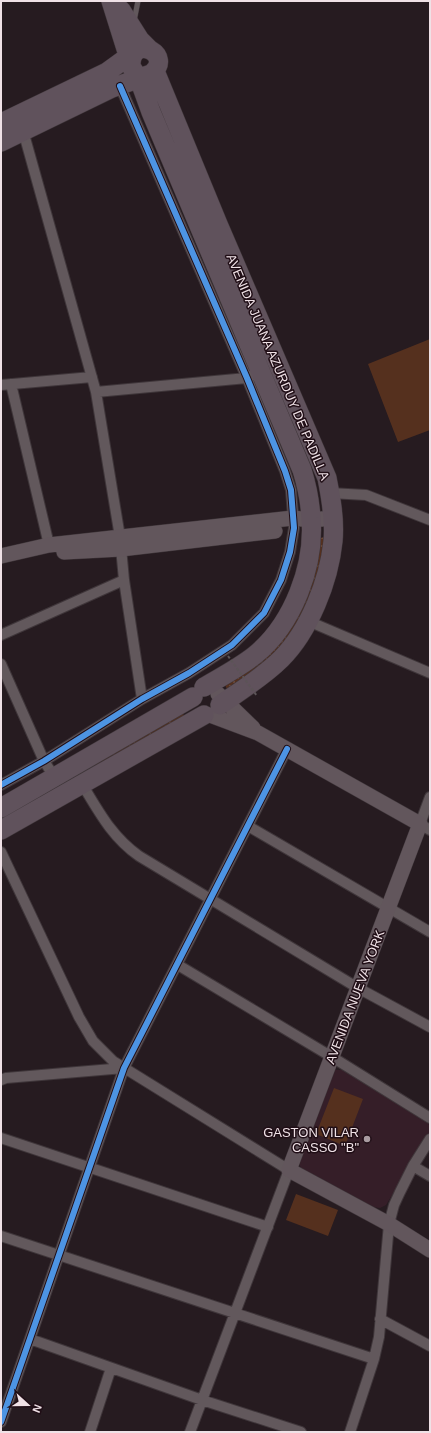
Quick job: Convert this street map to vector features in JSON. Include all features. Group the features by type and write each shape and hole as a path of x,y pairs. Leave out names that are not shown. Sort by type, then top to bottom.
{"highway":[{"path":"14,123 120,86 140,65 140,40 127,33 111,1"},
{"path":"107,72 118,57 127,33 115,1"},
{"path":"1,142 14,123 107,72 140,65"},
{"name":"AVENIDA JUANA AZURDUY DE PADILLA","path":"1,830 82,784 210,702 268,642 285,621 304,579 310,552 300,522 309,494 302,470 254,374 151,112 140,65"},
{"name":"AVENIDA JUANA AZURDUY DE PADILLA","path":"1,808 55,778 259,678 281,659 294,643 308,621 320,596 329,566 333,541 333,518 330,493 320,462 218,224 140,65"},
{"path":"120,86 138,94 151,112"}],"street":[{"path":"96,392 254,374 120,86"},
{"path":"14,123 96,392 121,543 124,580 142,699"},
{"path":"49,545 6,384 92,377"},
{"path":"330,493 366,495 430,520"},
{"path":"1,556 333,518"},
{"path":"1,784 44,761 142,699 189,673 232,644 264,614 281,580 300,522"},
{"path":"1,556 49,545 121,543"},
{"path":"1,635 124,580"},
{"path":"308,621 430,673"},
{"path":"1,664 44,761 55,778"},
{"path":"210,702 258,733"},
{"path":"210,702 258,733 425,827 430,797"},
{"path":"1,1422 124,1068 178,965 287,749"},
{"path":"82,784 107,825 128,848 139,856 358,988 430,1026"},
{"path":"248,826 430,932"},
{"name":"AVENIDA NUEVA YORK","path":"289,1170 388,907 425,827"},
{"path":"1,852 79,1017 93,1041 112,1061 289,1170 389,1224 430,1250"},
{"path":"178,965 332,1057 430,1118"},
{"path":"1,1080 6,1078 124,1068"},
{"path":"1,1138 268,1226"},
{"path":"350,1432 374,1359 379,1337 389,1224 394,1205 413,1166 430,1139"},
{"path":"413,1166 430,1176"},
{"path":"190,1432 289,1170"},
{"path":"1,1236 60,1254 235,1314 374,1359"},
{"path":"380,1319 430,1346"},
{"path":"30,1339 202,1400 301,1432"},
{"path":"90,1432 111,1368"}],"lane":[{"path":"127,33 138,1"}],"path":[{"path":"228,656 257,696"}],"shaded area":[{"path":"430,339 430,430 398,442 368,364"},
{"path":"325,537 321,562 314,588 297,624 290,635 276,651 228,691 225,685 254,665 320,538"},
{"path":"182,712 185,717 1,823 1,815"},
{"path":"335,1070 342,1070 428,1123 430,1127 429,1134 386,1205 380,1208 372,1207 301,1168 299,1164 299,1157"},
{"path":"334,1088 363,1099 345,1146 316,1134"},
{"path":"296,1194 338,1210 328,1236 286,1220"}],"cycle path":[{"path":"1,785 44,761 142,699 189,673 232,645 264,613 281,580 290,552 294,528 291,490 285,471 247,378 120,86"},
{"path":"1,1422 124,1068 287,749"}],"place":[{"name":"GASTON VILAR CASSO \"B\"","path":"367,1139"}]}
